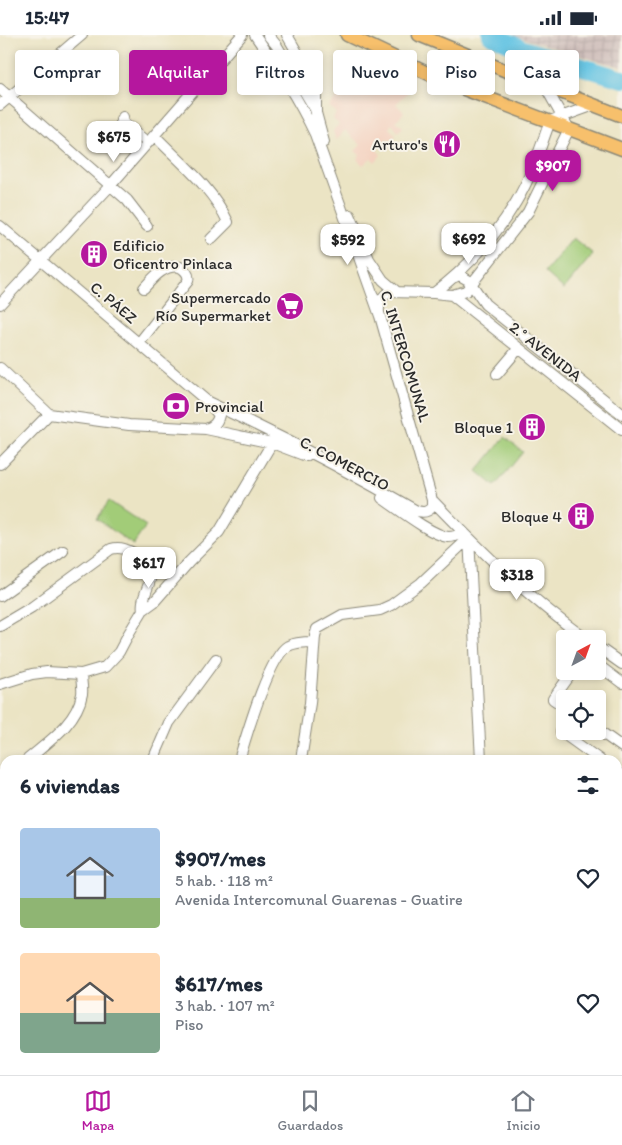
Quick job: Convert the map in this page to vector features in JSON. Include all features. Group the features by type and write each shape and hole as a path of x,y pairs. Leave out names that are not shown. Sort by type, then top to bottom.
{"main road":[{"path":"347,35 448,83 622,149"},
{"path":"419,35 505,70"},
{"path":"568,95 622,116"}],"street":[{"path":"0,105 82,35"},
{"path":"0,304 110,186 242,35"},
{"name":"C. INTERCOMUNAL","path":"255,35 286,80 315,134 380,316 432,500"},
{"name":"C. INTERCOMUNAL","path":"268,35 277,46 315,109 349,212 369,259 383,280 397,292"},
{"path":"287,35 316,85 318,101 315,134"},
{"path":"0,89 133,207 147,226"},
{"path":"380,316 378,306 384,295 389,292 452,295 466,291 472,285 536,200 569,129 550,95"},
{"path":"434,293 455,277 494,232 516,202 539,153 550,121 594,105"},
{"path":"122,117 123,123 151,139 210,191 224,212 228,222 211,239"},
{"name":"C. PÁEZ","path":"0,226 208,402"},
{"path":"139,343 188,281 188,274 180,267 166,268 158,273 144,288"},
{"path":"455,277 463,276 472,285 485,304 621,412 612,422"},
{"name":"2.° AVENIDA","path":"452,295 622,430"},
{"path":"497,374 519,348"},
{"path":"0,368 48,414 0,464"},
{"path":"208,402 281,436 423,513"},
{"path":"206,429 216,423 219,415 208,402"},
{"name":"C. COMERCIO","path":"48,414 129,425 206,429 272,443 302,454 351,479 436,533 448,537 466,535"},
{"path":"0,684 32,674 47,672 81,674 105,667 119,652 143,610 154,602 189,562 219,532 272,443"},
{"path":"409,516 427,512 432,507 432,500"},
{"path":"432,500 530,596 574,630"},
{"path":"302,755 310,703 314,642 317,629 338,616 380,610 392,605 421,583 466,535"},
{"path":"466,535 481,755"},
{"path":"0,626 32,607 111,549 118,547 127,549 140,557 148,564 151,571 147,594 143,601 143,610"},
{"path":"0,596 63,551"},
{"path":"241,755 264,685 280,654 286,647 297,643 314,642"},
{"path":"606,653 622,664"},
{"path":"155,755 169,723 216,659"},
{"path":"606,671 622,683"},
{"path":"34,755 71,719 79,704 82,692 81,674"},
{"path":"606,736 622,747"},
{"path":"572,740 593,755"}],"shaded area":[{"path":"511,35 622,35 622,67 579,55 579,50 561,50"},
{"path":"339,95 405,95 396,104 404,112 396,121 403,127 398,132 392,124 389,128 396,135 390,141 387,138 377,150 381,155 375,162 371,158 363,165 357,159 360,155 355,151 361,145 345,130 336,140 333,131 339,124 333,119 336,113 329,106"}],"green space":[{"path":"573,238 593,254 564,289 545,272"},
{"path":"505,437 523,452 495,486 477,471"},
{"path":"109,501 146,526 133,545 97,519"}],"waterway":[{"path":"491,35 523,49 622,79"}],"place":[{"name":"Arturo's","path":"447,144"},
{"name":"Edificio Oficentro Pinlaca","path":"94,254"},
{"name":"Supermercado Río Supermarket","path":"290,306"},
{"name":"Provincial","path":"176,406"},
{"name":"Bloque 1","path":"532,427"},
{"name":"Bloque 4","path":"581,516"}]}
